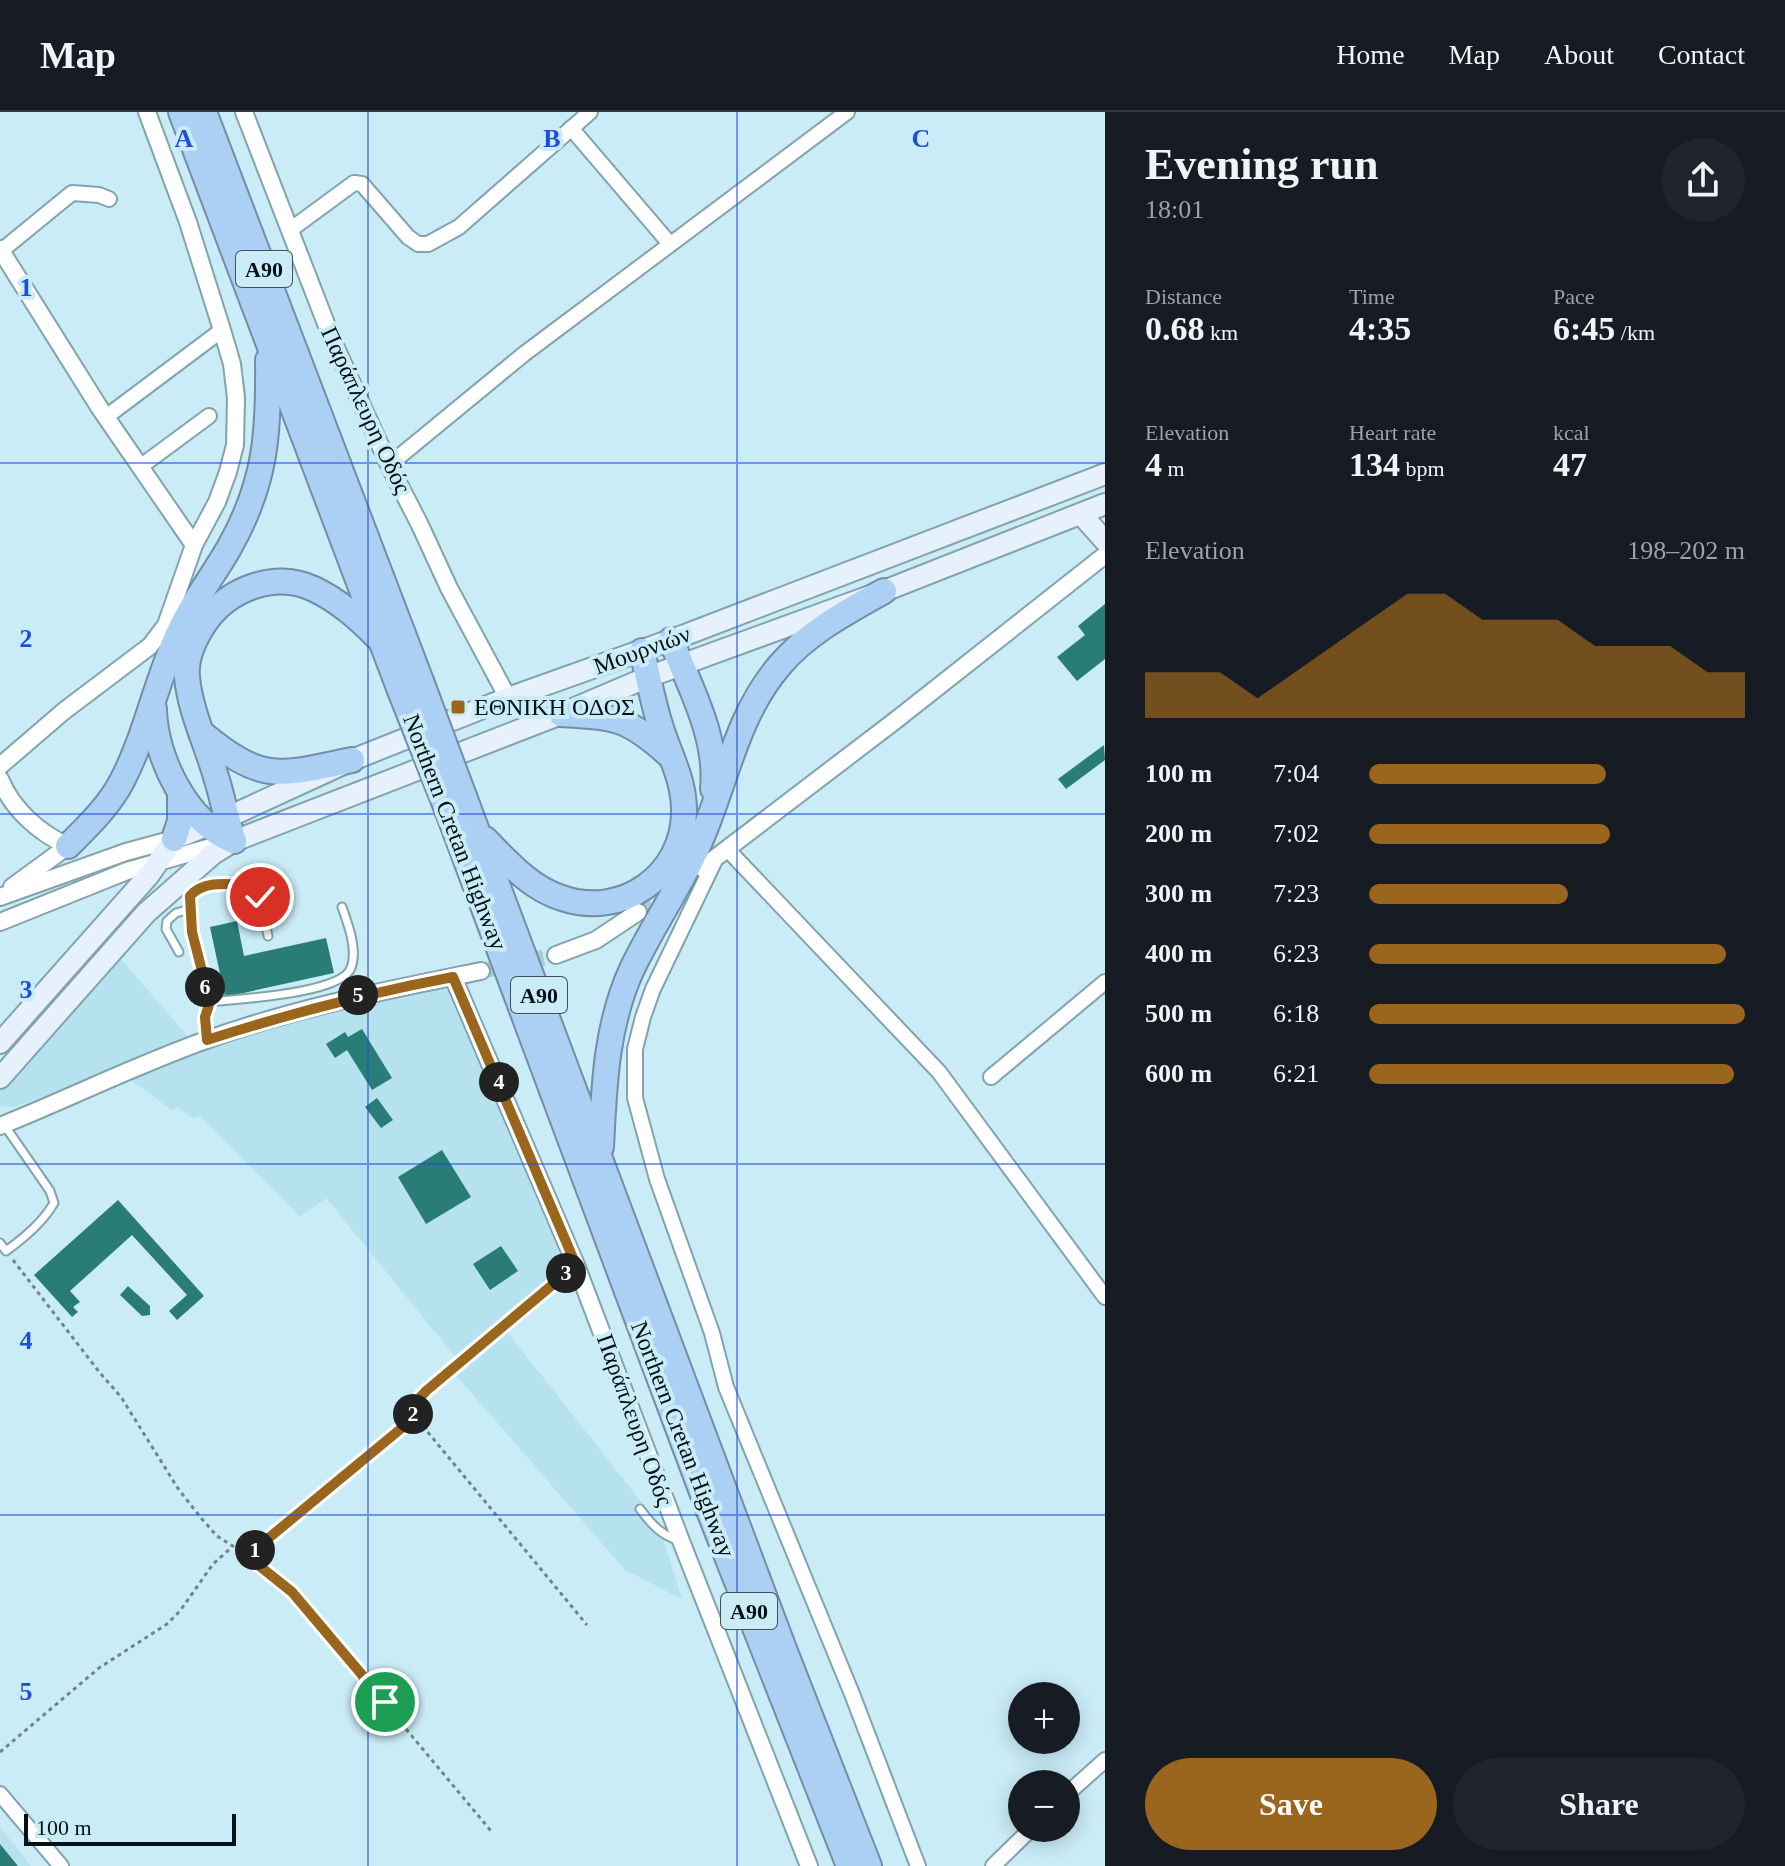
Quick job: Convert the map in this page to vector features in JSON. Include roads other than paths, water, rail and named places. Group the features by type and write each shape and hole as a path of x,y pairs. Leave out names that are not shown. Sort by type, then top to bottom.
{"highway":[{"name":"Northern Cretan Highway","path":"181,112 381,641 410,684"},
{"name":"Northern Cretan Highway","path":"204,112 709,1511 849,1866"},
{"path":"68,846 107,805 122,783 180,630 231,544 250,505 259,479 268,422 268,337"},
{"path":"154,699 157,738 180,794 197,817 222,828 217,779 187,676 192,647 210,616 235,593 264,583 286,583 311,587 337,602 381,641"},
{"path":"600,1158 607,1054 622,996 632,969 699,845 732,750 750,709 780,665 817,632 884,591"},
{"path":"671,640 706,727 714,778 711,811"},
{"path":"478,832 535,886 576,903 616,902 638,892 657,877 679,845 684,810 682,783 661,729 642,651"},
{"path":"561,714 600,716 622,721 636,727 674,759"},
{"path":"203,734 238,760 272,773 288,773 352,760"},
{"path":"168,849 180,821 180,794"},
{"name":"Northern Cretan Highway","path":"457,806 478,832 784,1649 869,1866"}],"main road":[{"name":"Μουρνιών","path":"168,849 222,828 352,760 508,698 642,651 1105,474"},
{"path":"0,1078 146,913 213,854 222,828 561,714 681,664 884,591 1105,504"},
{"path":"1081,514 1105,541"},
{"path":"0,1043 168,849"}],"street":[{"path":"0,766 64,711 150,646 166,625 194,545 217,502 235,445 236,398 232,364 188,222 147,112"},
{"name":"Παράπλευρη Οδός","path":"244,112 332,339 460,610 508,698"},
{"path":"290,230 354,183 362,184 408,237 418,244 428,244 459,227 590,112"},
{"path":"389,465 524,354 847,112"},
{"path":"571,128 670,244"},
{"path":"109,199 72,193 0,250 106,417 194,545"},
{"path":"106,417 222,330"},
{"path":"140,467 209,416"},
{"path":"918,1866 852,1694 726,1387 712,1333 657,1179 635,1098 635,1049 653,989 715,860 1105,555"},
{"path":"0,779 18,808 51,838 68,846 0,897"},
{"name":"Μουρνιών","path":"0,922 222,828"},
{"name":"Μουρνιών","path":"0,897 126,852 168,849"},
{"path":"715,860 939,1072 1105,1297"},
{"path":"556,955 596,940 638,912"},
{"path":"1,1123 207,1040 292,1012 353,996 481,971"},
{"name":"Παράπλευρη Οδός","path":"453,977 576,1265 809,1866"},
{"path":"991,1077 1105,982"},
{"path":"1080,1782 1105,1760"},
{"path":"0,1794 61,1866"},
{"path":"993,1866 1018,1842"}],"lane":[{"path":"207,1040 205,1017 210,1002 192,932 190,896 208,885 248,885 260,897 268,936"},
{"path":"210,1002 287,993 342,979 351,968 352,950 342,907"},
{"path":"179,952 166,929 167,921 176,913 190,909"},
{"path":"0,1243 6,1251 45,1218 54,1203 50,1191 1,1123"},
{"path":"640,1509 655,1528 667,1537 681,1541"}],"tunnel":[{"path":"638,912 671,890"},
{"path":"481,971 556,955"}],"place":[{"name":"ΕΘΝΙΚΗ ΟΔΟΣ","path":"458,707"}]}
